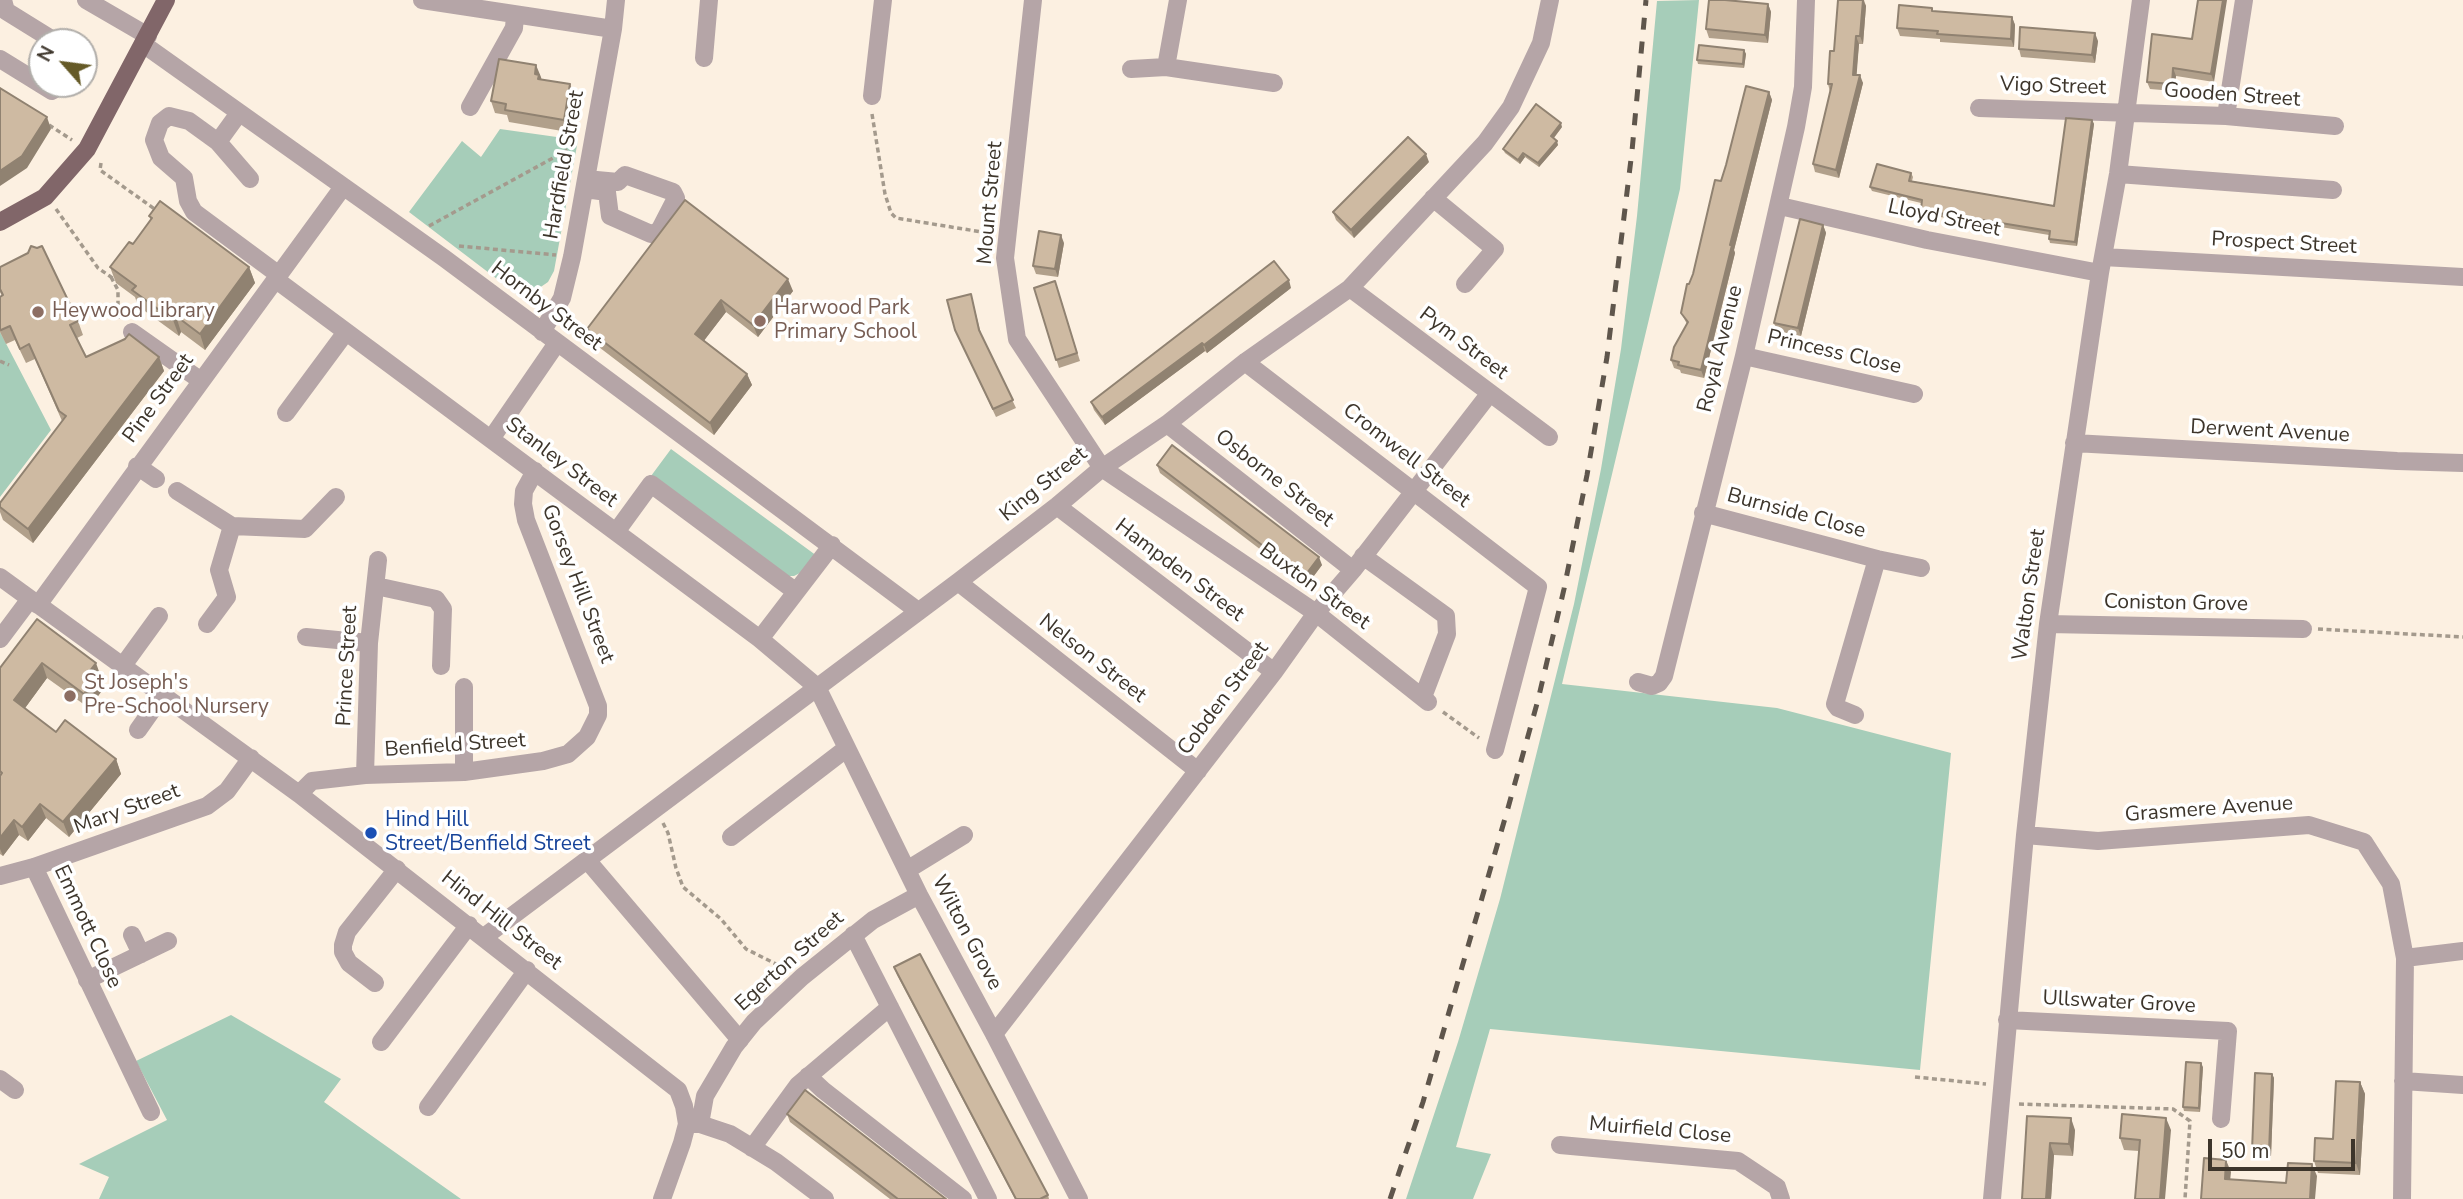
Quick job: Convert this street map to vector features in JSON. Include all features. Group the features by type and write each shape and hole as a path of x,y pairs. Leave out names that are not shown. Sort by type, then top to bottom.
{"main road":[{"path":"0,222 45,197 87,149 166,0"}],"street":[{"name":"Hornby Street","path":"86,0 146,40 239,113 444,258 918,611"},
{"path":"422,0 468,4 515,15 614,29"},
{"name":"Hardfield Street","path":"542,332 562,298 572,257 614,29 616,0"},
{"path":"704,58 709,0"},
{"path":"872,96 883,0"},
{"name":"Mount Street","path":"1033,0 1005,258 1017,339 1102,468"},
{"path":"1166,67 1178,0"},
{"name":"King Street","path":"484,937 958,582 1102,468 1167,424 1245,362 1350,288 1485,143 1511,107 1541,43 1550,0"},
{"name":"Royal Avenue","path":"1638,682 1652,686 1659,683 1664,676 1744,356 1780,206 1803,87 1806,0"},
{"name":"Walton Street","path":"1992,1199 2025,835 2048,624 2074,443 2118,174 2141,0"},
{"path":"2226,116 2244,0"},
{"path":"3,10 33,28"},
{"path":"470,107 514,28 515,15"},
{"path":"0,59 28,76"},
{"path":"1131,69 1166,67 1274,83"},
{"name":"Vigo Street","path":"1979,108 2125,112"},
{"name":"Gooden Street","path":"2125,112 2226,116 2335,126"},
{"path":"218,142 239,113"},
{"path":"188,201 184,178 162,158 156,146 155,134 160,123 169,116 188,121 218,142 250,179"},
{"path":"2118,174 2333,190"},
{"path":"625,175 673,192 676,198 659,232 651,234 610,216 607,192 586,184 618,182 625,175"},
{"name":"Pine Street","path":"0,639 34,602 343,187"},
{"path":"1433,198 1495,249 1465,284"},
{"name":"Stanley Street","path":"188,201 194,212 346,332 760,639 817,687"},
{"name":"Lloyd Street","path":"1780,206 1927,240 2102,265"},
{"name":"Prospect Street","path":"2102,265 2463,277"},
{"name":"Pym Street","path":"1350,288 1549,437"},
{"path":"132,332 200,380"},
{"path":"286,413 346,332"},
{"path":"491,439 557,343"},
{"name":"Princess Close","path":"1744,356 1914,394"},
{"name":"Cromwell Street","path":"1245,362 1538,587 1495,750"},
{"name":"Cobden Street","path":"995,1034 1316,614 1489,393"},
{"name":"Osborne Street","path":"1167,424 1358,563 1446,616 1447,634 1426,699"},
{"name":"Derwent Avenue","path":"2074,443 2463,463"},
{"path":"137,466 156,479"},
{"name":"Buxton Street","path":"1102,468 1316,614 1426,699"},
{"name":"Gorsey Hill Street","path":"535,471 524,491 526,520 594,691 598,715"},
{"path":"616,532 651,484 795,591"},
{"path":"177,491 232,526 305,529 336,497"},
{"name":"Hampden Street","path":"1057,506 1274,672"},
{"name":"Burnside Close","path":"1703,513 1921,568"},
{"path":"207,624 227,597 219,570 232,526"},
{"path":"760,639 832,545"},
{"name":"Prince Street","path":"365,775 369,643 378,559"},
{"name":"Burnside Close","path":"1855,715 1835,704 1877,559"},
{"name":"Hind Hill Street","path":"0,577 251,758 470,925 678,1090 693,1124"},
{"name":"Nelson Street","path":"958,582 1198,771"},
{"path":"376,586 436,599 443,609 441,666"},
{"path":"122,667 159,616"},
{"name":"Coniston Grove","path":"2048,624 2303,629"},
{"path":"306,637 369,643"},
{"path":"464,687 464,772"},
{"name":"Wilton Grove","path":"817,687 906,870 995,1034 1079,1199"},
{"path":"138,730 162,696"},
{"name":"Benfield Street","path":"299,794 312,781 365,775 464,772 543,761 568,754 587,737 598,715"},
{"path":"732,837 846,748"},
{"name":"Mary Street","path":"0,876 34,867 207,806 227,791 251,758"},
{"name":"Grasmere Avenue","path":"2025,835 2098,841 2309,825 2364,842 2391,884 2405,958 2402,1199"},
{"path":"906,870 964,835"},
{"path":"587,860 740,1040"},
{"name":"Emmott Close","path":"34,867 151,1112"},
{"path":"374,983 349,963 342,945 347,932 397,869"},
{"name":"Egerton Street","path":"662,1199 682,1143 705,1096 754,1022 802,977 873,919 919,895"},
{"path":"381,1042 470,925"},
{"path":"132,935 141,954"},
{"path":"853,935 988,1199"},
{"path":"87,979 167,941"},
{"path":"2405,958 2463,951"},
{"path":"428,1107 527,970"},
{"path":"752,1148 798,1085 890,1007"},
{"name":"Ullswater Grove","path":"2007,1020 2228,1031 2221,1119"},
{"path":"808,1076 822,1090 963,1199"},
{"path":"0,1079 15,1090"},
{"path":"2403,1081 2463,1084"},
{"path":"693,1124 730,1134 825,1199"},
{"name":"Muirfield Close","path":"1560,1145 1738,1161 1777,1187 1781,1199"}],"path":[{"path":"872,96 872,120 879,165 891,213 896,218 1008,236"},
{"path":"45,123 53,128"},
{"path":"412,236 582,142 592,143"},
{"path":"87,149 101,158 100,170 158,212 188,201"},
{"path":"45,197 64,218 98,268 111,277 118,290 119,322 132,332"},
{"path":"444,258 456,246 572,257"},
{"path":"111,277 119,266"},
{"path":"0,361 9,365"},
{"path":"2303,629 2463,637"},
{"path":"1426,699 1495,750"},
{"path":"654,809 668,833 683,887 721,919 746,949 802,977"},
{"path":"1915,1077 2001,1095 2173,1109 2190,1121 2185,1199"}],"green space":[{"path":"1699,0 1680,189 1562,684 1777,708 1951,753 1920,1070 1490,1029 1456,1147 1491,1154 1473,1199 1406,1199 1458,1042 1500,899 1574,604 1621,349 1637,216 1657,1"},
{"path":"500,129 578,140 554,271 548,282 529,295 518,295 409,212 462,141 481,157"},
{"path":"0,332 51,430 0,497"},
{"path":"671,449 817,556 804,571 787,576 651,476"},
{"path":"231,1015 341,1079 324,1102 461,1199 99,1199 109,1177 79,1164 167,1120 136,1061"}],"building":[{"path":"1709,0 1768,4 1765,35 1706,29"},
{"path":"1838,0 1863,0 1860,36 1856,36 1853,75 1860,75 1836,170 1813,164 1832,84 1828,84 1830,51 1834,51"},
{"path":"2198,0 2223,0 2211,74 2173,68 2172,84 2147,82 2152,34 2192,39"},
{"path":"1899,5 1932,8 1932,11 2012,17 2011,39 1937,34 1938,31 1897,28"},
{"path":"2020,27 2095,33 2092,55 2019,49"},
{"path":"1699,45 1744,50 1743,64 1697,60"},
{"path":"499,59 536,65 535,74 539,75 538,79 570,84 564,120 505,110 506,104 491,101"},
{"path":"1746,86 1769,92 1701,370 1678,365 1679,362 1671,360 1674,347 1688,322 1681,313 1687,284 1693,274 1715,180 1721,181 1726,165"},
{"path":"0,88 47,117 22,156 0,171"},
{"path":"1536,104 1561,123 1551,136 1557,141 1538,163 1523,153 1518,160 1503,149"},
{"path":"2066,118 2092,120 2075,242 2049,239 2050,231 1921,210 1922,200 1870,187 1877,164 1911,173 1909,181 2054,206"},
{"path":"1408,137 1426,154 1351,230 1333,212"},
{"path":"685,200 788,279 753,325 721,300 695,334 747,374 710,423 587,329"},
{"path":"160,201 249,267 200,334 176,316 173,320 132,290 136,286 110,267 129,242 133,244 152,218 149,216"},
{"path":"1800,219 1823,225 1798,328 1774,323"},
{"path":"1039,231 1061,235 1055,269 1033,266"},
{"path":"31,246 42,246 78,321 70,325 86,357 125,339 129,334 159,357 28,529 0,507 0,503 66,416 59,411 29,344 20,349 10,326 0,329 0,297 3,295 0,289 0,267 28,253"},
{"path":"1274,261 1289,280 1204,345 1202,343 1102,417 1091,402"},
{"path":"1055,281 1077,353 1056,360 1034,288"},
{"path":"971,294 979,330 1013,400 993,409 955,330 947,300"},
{"path":"1172,445 1319,557 1304,577 1157,465"},
{"path":"37,619 96,663 89,672 96,677 84,694 42,663 14,700 56,732 65,720 116,759 63,822 40,804 22,827 14,820 0,838 0,668"},
{"path":"920,954 1048,1195 1040,1199 1016,1199 894,967"},
{"path":"2186,1062 2201,1063 2199,1108 2183,1107"},
{"path":"2255,1073 2272,1074 2269,1152 2252,1151"},
{"path":"2336,1081 2360,1082 2356,1163 2314,1161 2315,1138 2333,1139"},
{"path":"805,1090 946,1199 898,1199 787,1114"},
{"path":"2122,1114 2166,1118 2160,1199 2135,1199 2140,1140 2120,1138"},
{"path":"2027,1116 2071,1118 2069,1144 2050,1143 2046,1199 2022,1199"},
{"path":"2204,1158 2226,1160 2225,1179 2286,1183 2288,1163 2312,1164 2310,1199 2201,1199"}],"railway":[{"path":"1390,1199 1423,1102 1508,808 1538,700 1564,589 1607,357 1632,151 1646,0"}],"place":[{"name":"Heywood Library","path":"38,312"},
{"name":"Harwood Park Primary School","path":"760,321"},
{"name":"St Joseph's Pre-School Nursery","path":"70,696"},
{"name":"Hind Hill Street/Benfield Street","path":"371,833"}]}
